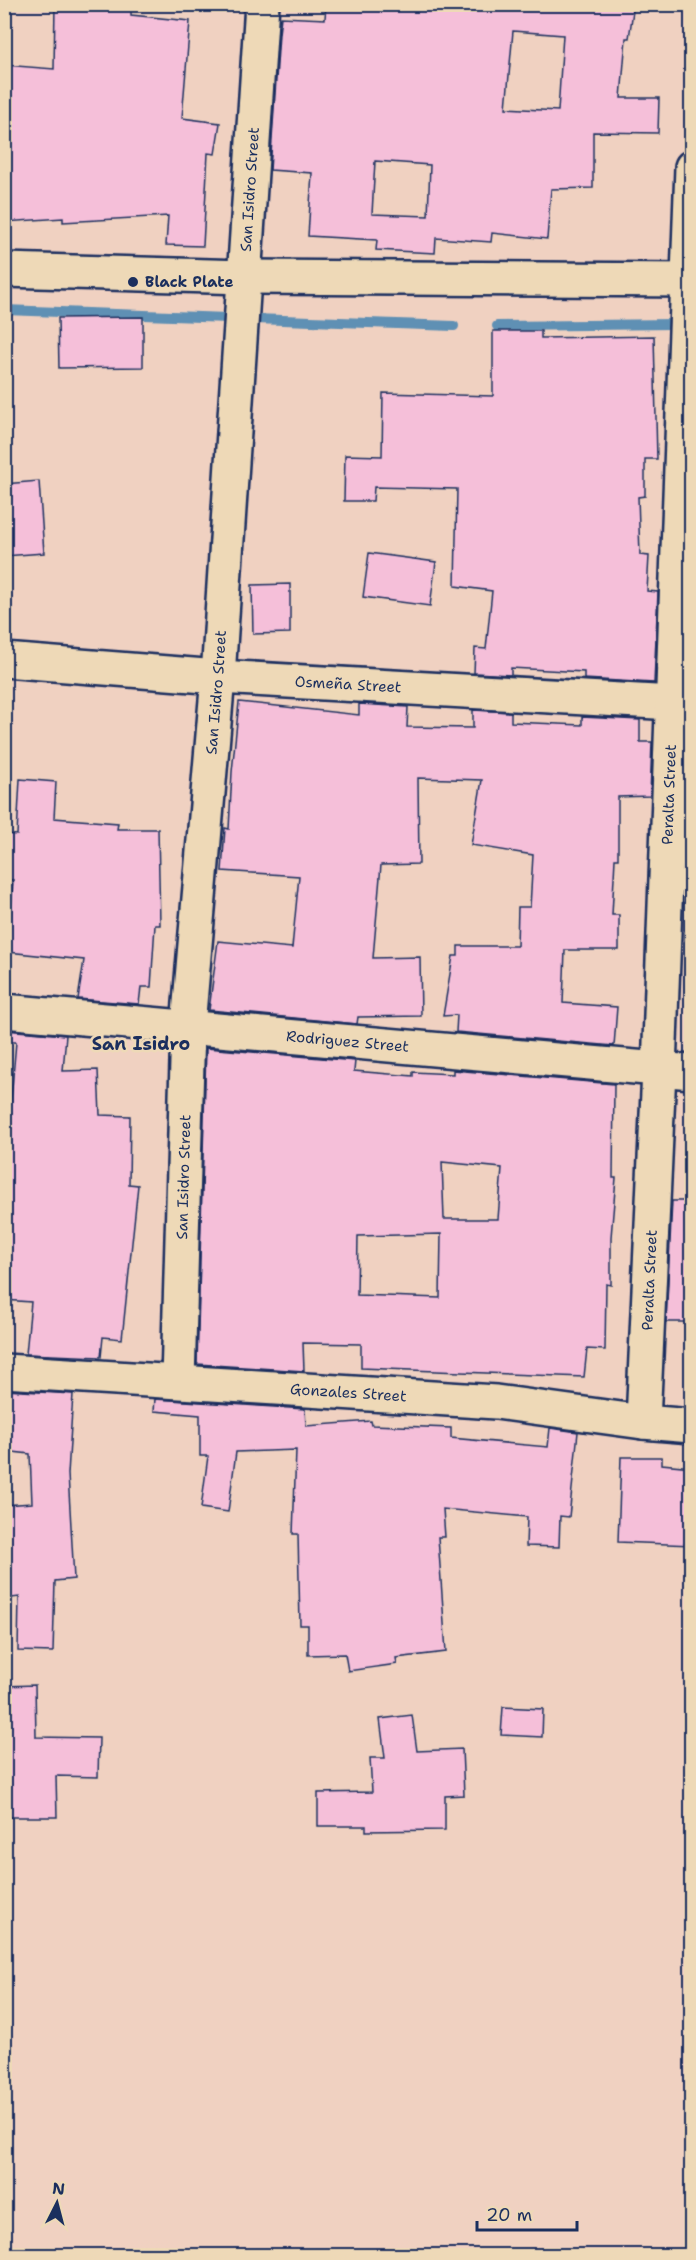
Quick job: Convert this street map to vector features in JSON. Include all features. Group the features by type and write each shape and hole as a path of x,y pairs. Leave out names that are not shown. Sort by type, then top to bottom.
{"street":[{"name":"San Isidro Street","path":"178,1381 188,1026 218,676 262,4"},
{"name":"Peralta Street","path":"643,1422 659,1070 681,703 692,167"},
{"path":"4,270 245,277 689,280"},
{"name":"Osmeña Street","path":"4,660 218,676 681,703"},
{"name":"Rodriguez Street","path":"4,1011 692,1072"},
{"name":"Gonzales Street","path":"4,1371 496,1402 643,1422 692,1426"}],"building":[{"path":"55,4 131,4 131,15 190,21 182,118 220,123 215,154 208,153 203,246 166,245 168,216 63,222 63,218 4,222 4,65 54,69"},
{"path":"326,4 387,7 387,4 398,4 448,10 449,4 634,4 629,38 626,38 621,98 659,98 658,133 593,132 593,188 551,189 547,239 492,233 491,242 436,238 435,253 376,250 377,240 308,236 312,173 270,170 279,34 281,17 325,19","holes":["513,31 563,35 558,111 506,108","375,161 430,165 428,216 372,214"]},
{"path":"143,317 143,367 59,368 58,318"},
{"path":"493,331 541,331 541,338 654,336 657,459 645,459 645,496 638,497 640,555 649,556 647,591 658,592 654,683 584,679 584,672 511,668 511,675 474,673 475,648 486,649 492,591 455,586 457,489 374,487 373,501 344,501 345,455 382,456 383,393 493,396"},
{"path":"39,481 44,553 4,556 4,484"},
{"path":"369,553 436,562 430,606 363,597"},
{"path":"290,584 290,633 253,634 252,585"},
{"path":"239,702 359,715 359,704 408,707 407,727 473,728 473,710 511,712 511,722 582,725 582,717 640,720 640,742 652,742 650,796 618,797 618,859 615,859 612,915 619,915 619,950 565,950 563,1003 617,1007 614,1046 456,1032 457,1015 443,1016 453,956 458,956 458,946 517,946 518,907 530,907 533,855 471,845 482,780 418,778 419,864 381,865 373,958 420,957 421,1016 358,1017 357,1024 209,1010 218,941 292,948 299,876 222,871 225,828 229,829"},
{"path":"690,743 692,743 692,860 685,860"},
{"path":"20,779 56,782 54,818 118,823 117,829 158,829 160,925 155,925 151,987 141,987 139,1004 78,999 84,960 8,952 13,880 4,879 4,834 17,835"},
{"path":"4,1030 66,1035 63,1071 98,1070 100,1115 130,1116 129,1184 138,1185 122,1339 103,1337 101,1357 26,1354 31,1302 4,1300 4,1121 9,1122 16,1042 4,1042"},
{"path":"206,1048 355,1061 354,1071 413,1076 413,1072 453,1074 453,1070 614,1084 613,1178 616,1178 611,1237 611,1285 606,1284 605,1350 587,1349 584,1377 361,1368 361,1344 303,1343 304,1371 197,1364","holes":["442,1162 502,1168 498,1219 444,1219","441,1234 440,1298 357,1295 358,1236"]},
{"path":"672,1201 692,1201 692,1322 666,1322"},
{"path":"4,1390 73,1394 68,1474 74,1579 55,1581 53,1652 18,1651 19,1597 4,1599 4,1505 32,1503 30,1454 4,1451"},
{"path":"155,1399 305,1409 306,1426 371,1421 372,1425 451,1428 451,1438 548,1447 550,1428 578,1432 569,1517 560,1516 559,1547 526,1546 527,1517 443,1509 445,1537 438,1537 446,1652 396,1658 397,1664 348,1671 345,1654 308,1655 308,1625 300,1625 298,1534 293,1534 296,1450 236,1452 228,1512 201,1508 208,1456 200,1456 200,1415 154,1411"},
{"path":"621,1457 662,1457 662,1464 692,1467 692,1545 618,1542"},
{"path":"35,1685 36,1737 99,1738 98,1777 56,1776 57,1817 6,1817 4,1686"},
{"path":"503,1707 543,1709 542,1737 501,1735"},
{"path":"412,1715 417,1751 462,1749 464,1795 445,1796 445,1830 366,1831 366,1826 318,1826 318,1793 372,1792 370,1758 385,1758 380,1719"}],"waterway":[{"path":"4,310 454,326"},
{"path":"497,326 675,324"}],"place":[{"name":"Black Plate","path":"133,282"}],"district":[{"name":"San Isidro","path":"141,1044"}]}
